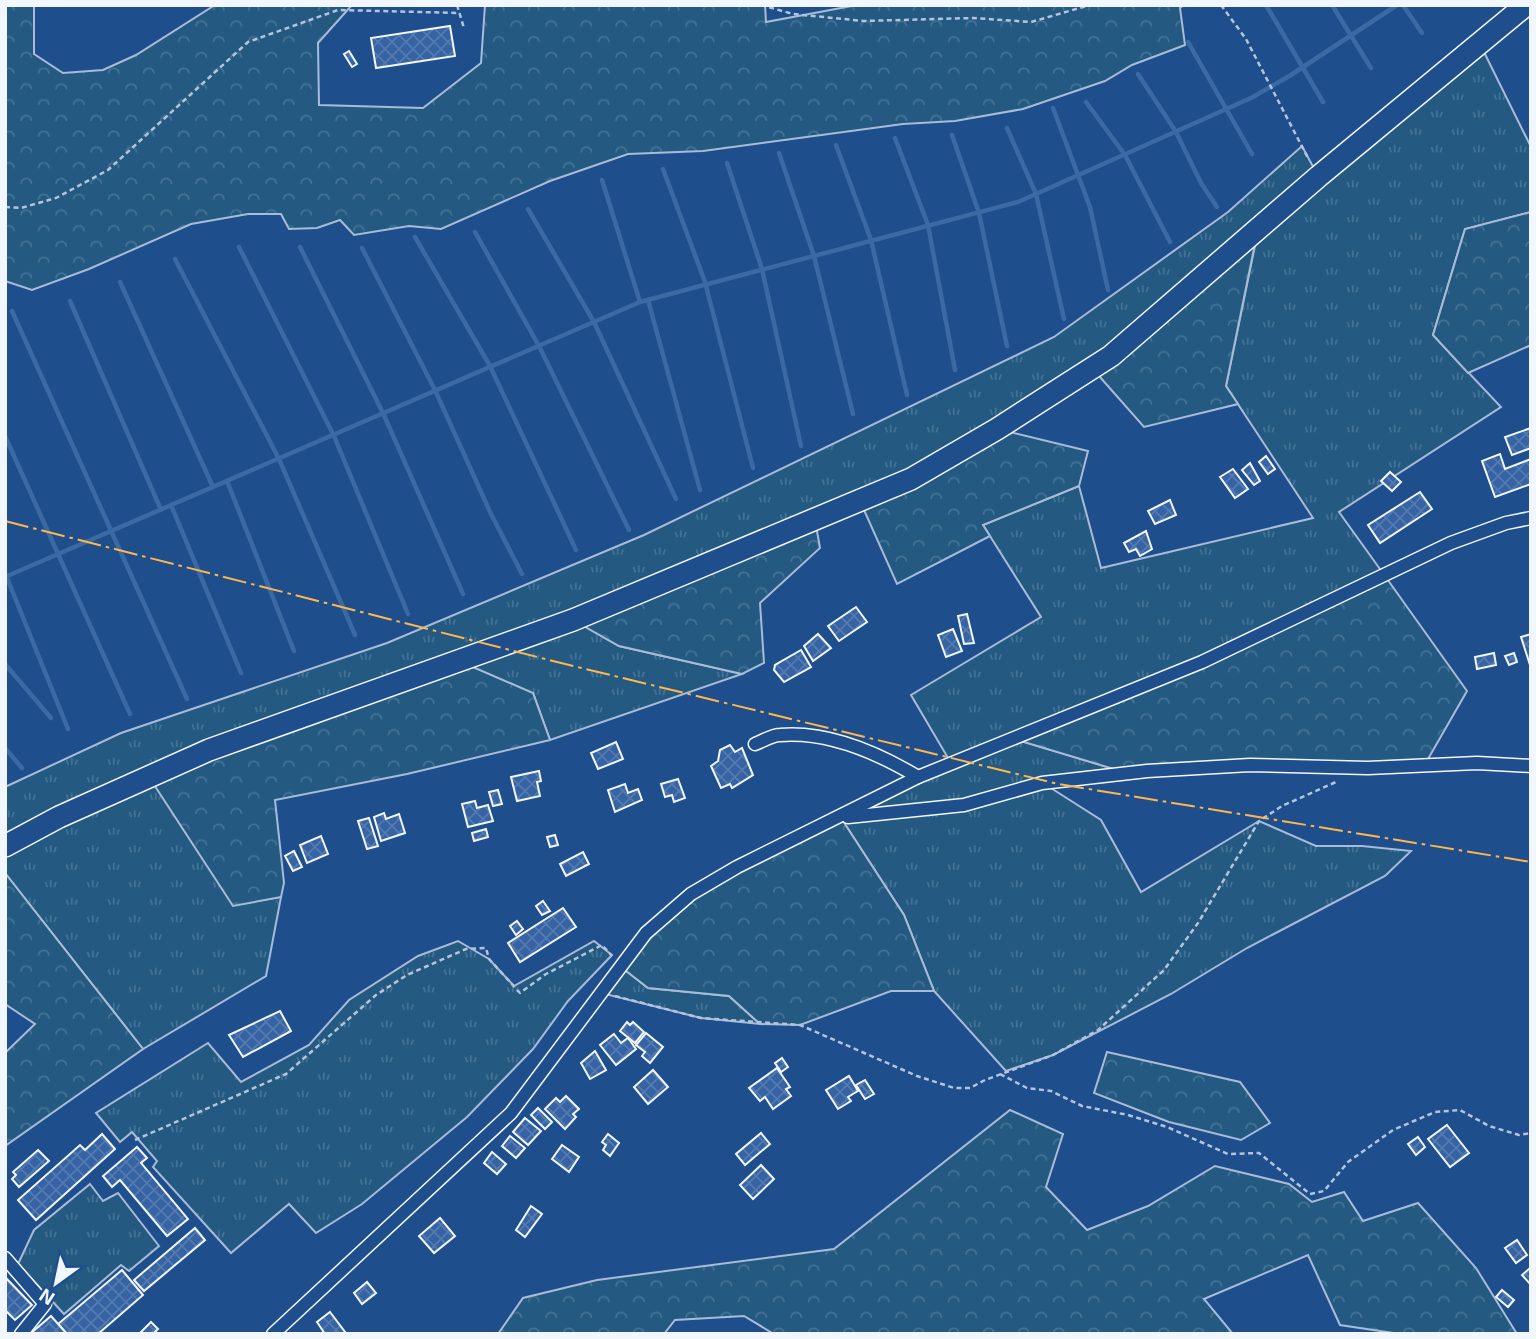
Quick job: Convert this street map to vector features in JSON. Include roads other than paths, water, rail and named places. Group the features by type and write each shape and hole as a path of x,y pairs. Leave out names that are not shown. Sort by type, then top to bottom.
{"highway":[{"path":"5,846 59,817 209,750 573,620 911,479 997,429 1111,356 1319,176 1526,5"}],"street":[{"path":"273,1334 511,1113 646,933 691,894 737,867 841,818 918,777 1202,662 1451,542 1506,523 1531,518"},
{"path":"755,744 779,735 821,738 877,753 918,777"},
{"path":"841,818 964,805 1042,783 1147,771 1250,765 1368,768 1477,763 1531,766"},
{"path":"5,1258 45,1304 21,1334"}],"waterway":[{"path":"1266,5 1323,102"},
{"path":"1332,5 1371,68"},
{"path":"5,577 640,302 1018,202 1251,98 1397,5"},
{"path":"1403,5 1422,33"},
{"path":"1188,42 1252,154"},
{"path":"1138,74 1176,132 1201,183 1217,207"},
{"path":"1086,102 1125,155 1170,242"},
{"path":"1053,108 1090,207 1108,290"},
{"path":"1007,128 1036,194 1064,319"},
{"path":"952,135 979,213 1007,346"},
{"path":"895,138 928,225 955,370"},
{"path":"836,145 871,240 907,395"},
{"path":"779,153 814,256 853,414"},
{"path":"727,163 762,269 801,446"},
{"path":"663,169 705,282 753,468"},
{"path":"602,180 640,302"},
{"path":"528,209 594,322 676,499"},
{"path":"475,232 539,346 629,530"},
{"path":"415,237 490,366 576,550"},
{"path":"239,247 334,436 408,614"},
{"path":"300,247 383,413 463,594"},
{"path":"362,248 435,390 491,514 522,574"},
{"path":"175,259 279,459 355,635"},
{"path":"120,282 213,487"},
{"path":"648,300 700,490"},
{"path":"70,301 161,510"},
{"path":"12,311 187,699"},
{"path":"5,436 130,714"},
{"path":"227,481 294,651"},
{"path":"171,505 241,673"},
{"path":"5,573 68,729"},
{"path":"5,664 51,718"},
{"path":"5,748 22,768"}]}
